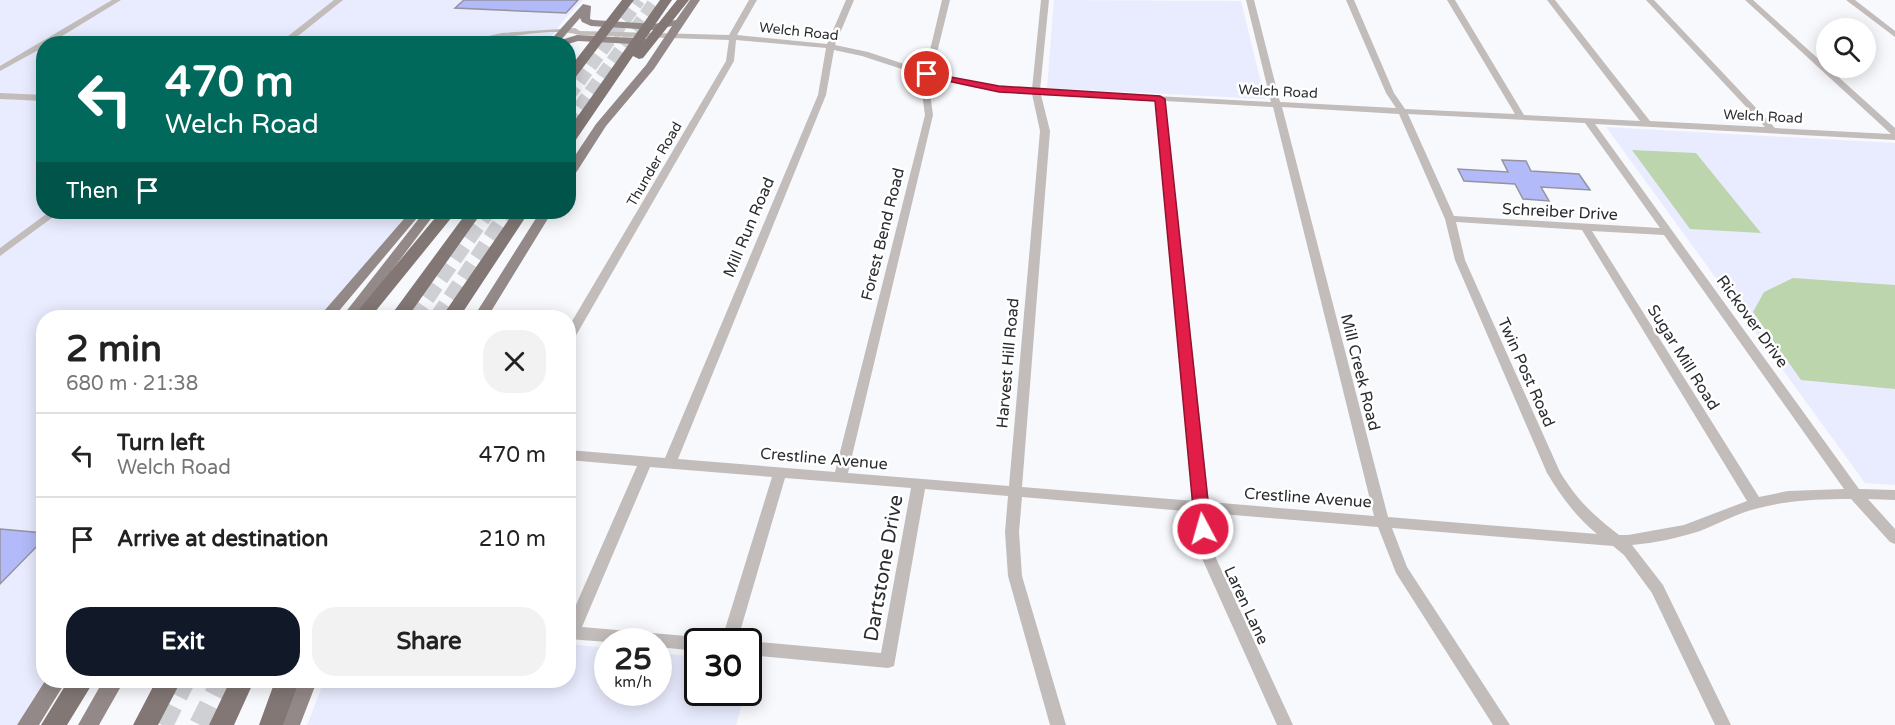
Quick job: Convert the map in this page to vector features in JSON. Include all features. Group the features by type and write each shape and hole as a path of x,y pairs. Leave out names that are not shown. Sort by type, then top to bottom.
{"highway":[{"path":"576,68 628,0"},
{"path":"576,129 666,0"},
{"path":"610,79 638,56 683,0"},
{"path":"367,310 442,219"},
{"path":"404,310 469,219"},
{"path":"455,310 516,219"},
{"path":"53,725 77,688"},
{"path":"145,725 165,688"},
{"path":"221,725 239,688"},
{"path":"271,725 284,688"}],"main road":[{"path":"576,164 602,124 657,57 668,32 680,21 694,0"},
{"path":"589,4 584,17 588,22 654,27 668,32"},
{"path":"566,36 589,4"},
{"path":"565,36 570,33 655,43 660,50 657,57"},
{"path":"332,310 410,219"},
{"path":"354,310 425,219"},
{"path":"485,310 542,219"},
{"path":"27,725 51,688"},
{"path":"88,725 110,688"},
{"path":"291,725 304,688"}],"street":[{"path":"56,36 117,0"},
{"path":"292,36 339,0"},
{"name":"Thunder Road","path":"576,325 730,61 733,39 753,0"},
{"name":"Mill Run Road","path":"669,464 822,95 830,46 850,0"},
{"name":"Forest Bend Road","path":"840,477 929,115 925,92 927,74 946,0"},
{"name":"Harvest Hill Road","path":"1045,0 1036,92 1045,131 1012,532 1015,576 1058,725"},
{"name":"Mill Creek Road","path":"1250,0 1382,520 1401,568 1502,725"},
{"name":"Twin Post Road","path":"1350,0 1390,93 1402,111 1450,219 1460,260 1554,473 1567,494 1587,518 1629,551 1659,589 1723,725"},
{"path":"1451,0 1521,117"},
{"path":"1551,0 1647,124"},
{"path":"1650,0 1772,130"},
{"path":"1749,0 1895,135"},
{"path":"1850,0 1895,36"},
{"name":"Welch Road","path":"489,36 501,33 668,32 830,46 861,52 927,74 980,87 1036,92 1895,135"},
{"path":"0,69 36,48"},
{"path":"0,96 36,98"},
{"name":"Laren Lane","path":"1160,99 1200,506 1207,554 1285,725"},
{"name":"Rickover Drive","path":"1588,121 1855,494 1895,538"},
{"path":"0,253 46,219"},
{"name":"Schreiber Drive","path":"1450,219 1667,232"},
{"name":"Sugar Mill Road","path":"1585,227 1755,503"},
{"name":"Crestline Avenue","path":"576,456 1618,541 1649,539 1678,532 1755,503 1800,496 1895,495"},
{"path":"576,619 645,463"},
{"path":"733,628 780,472"},
{"name":"Dartstone Drive","path":"762,649 888,661 919,483"},
{"path":"576,634 684,643"}],"shaded area":[{"path":"0,0 583,0 551,36 36,36 36,219 405,219 326,310 36,310 36,688 42,688 17,725 0,725"},
{"path":"1054,0 1241,1 1265,99 1047,88"},
{"path":"1606,127 1895,143 1895,485 1865,483"},
{"path":"576,645 594,647 594,706 672,706 672,654 684,656 684,706 741,706 736,725 307,725 321,688 576,688"}],"green space":[{"path":"1632,150 1696,153 1761,233 1690,229"},
{"path":"1793,278 1895,285 1895,389 1801,380 1753,312 1764,292"}],"building":[{"path":"464,0 578,0 566,13 455,8"},
{"path":"1502,160 1526,161 1531,171 1579,174 1590,190 1541,187 1549,201 1523,199 1515,184 1464,181 1458,169 1508,172"},
{"path":"0,529 36,532 36,547 0,584"}],"tunnel":[{"path":"576,86 639,0"},
{"path":"576,112 656,0"},
{"path":"419,310 482,219"},
{"path":"442,310 503,219"},
{"path":"162,725 180,688"},
{"path":"200,725 218,688"}],"route":[{"path":"927,74 980,87 1160,99 1203,529"}]}
